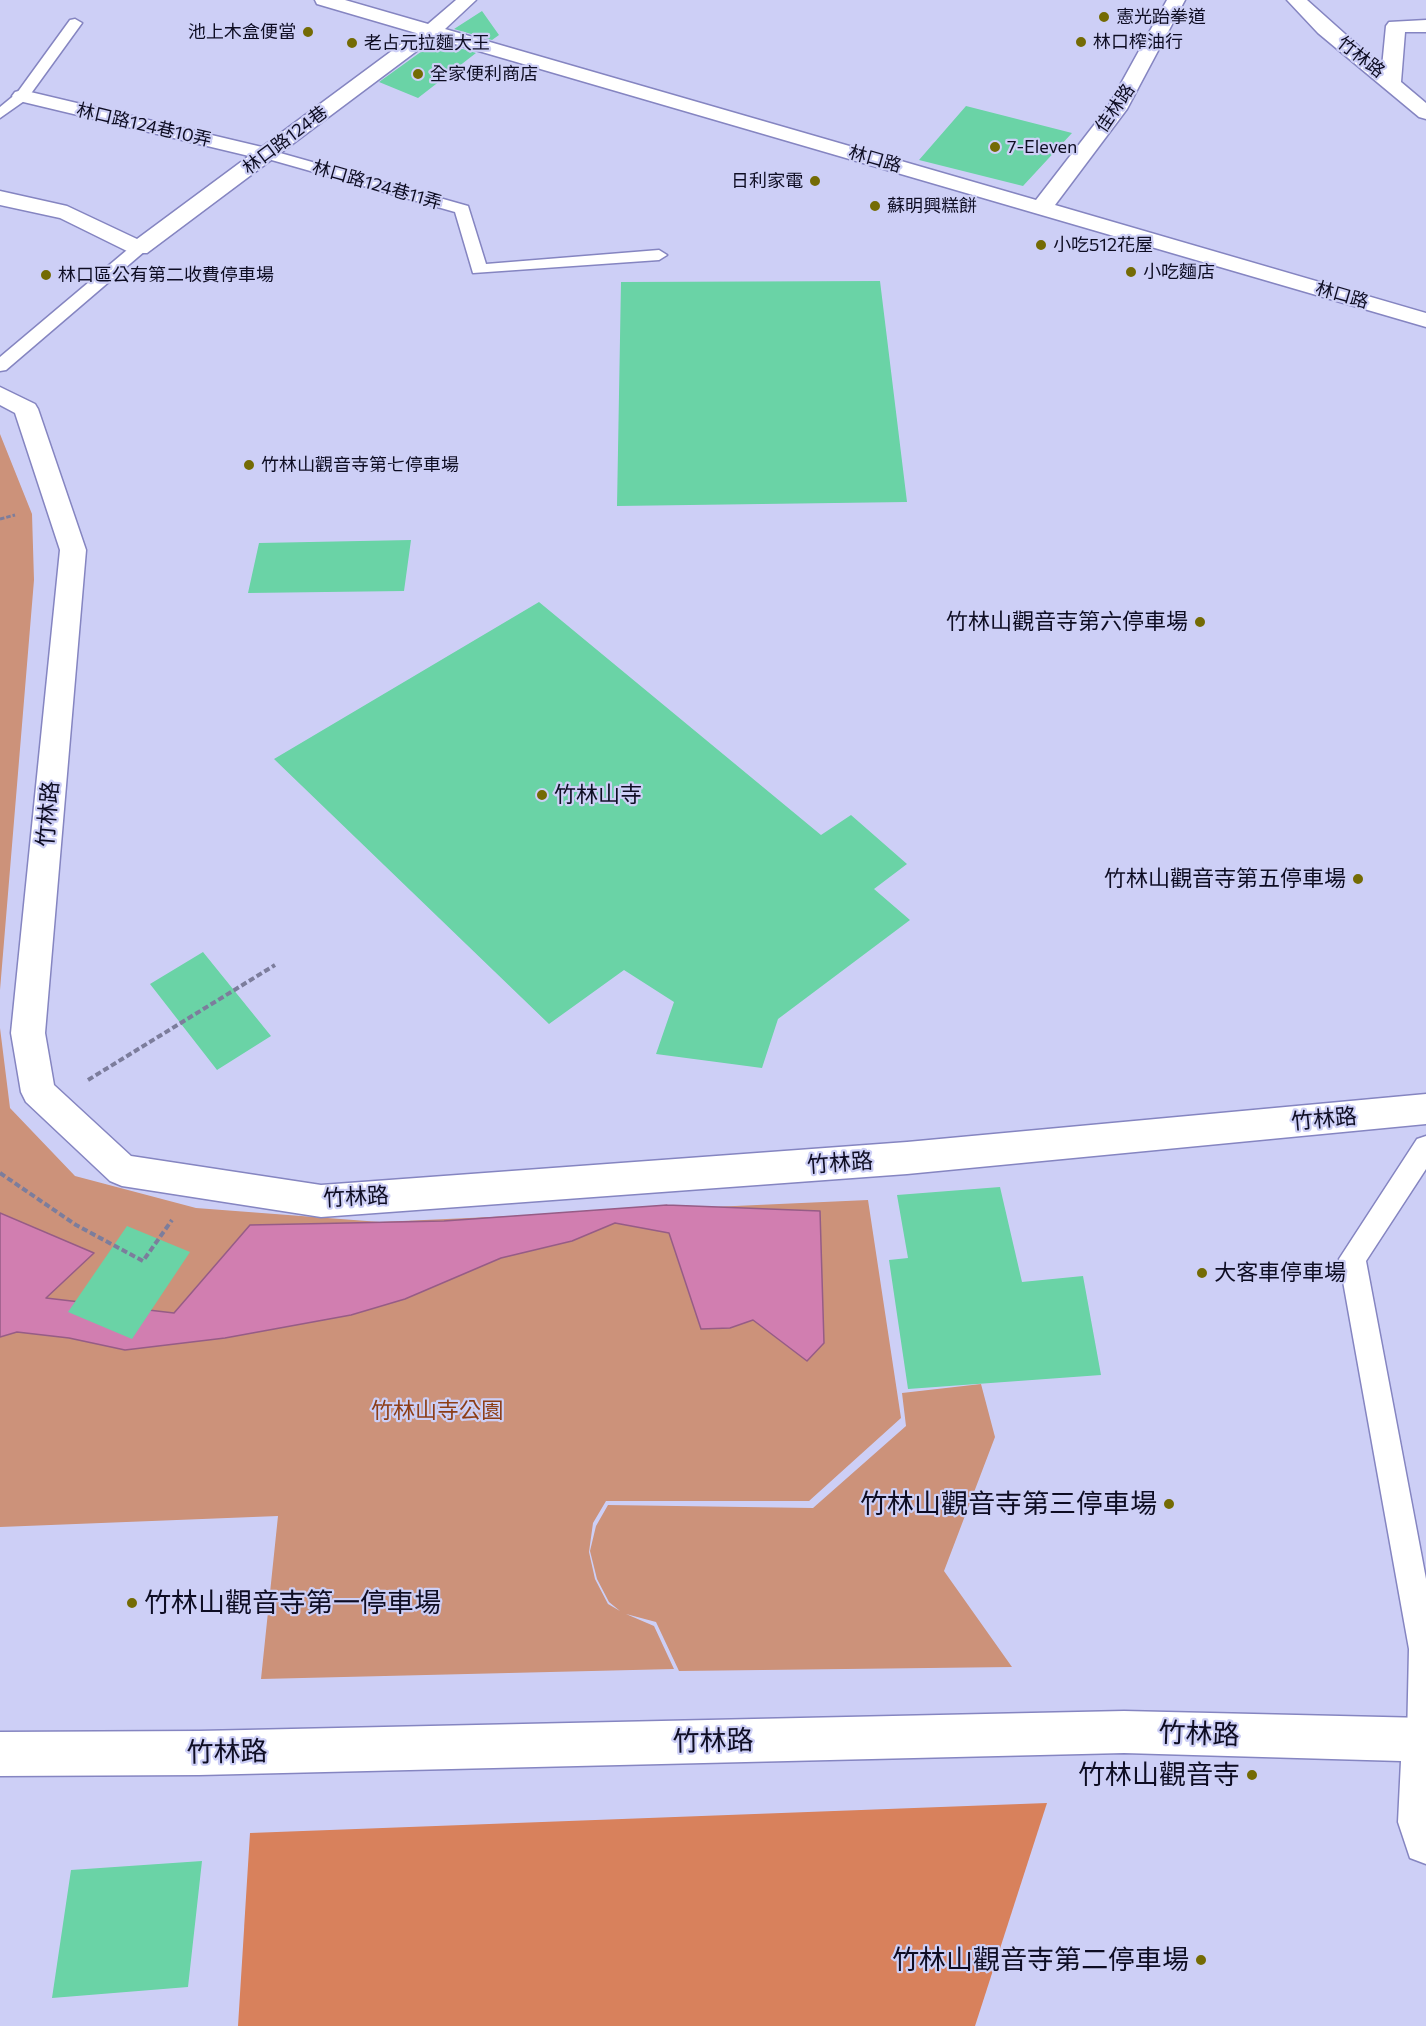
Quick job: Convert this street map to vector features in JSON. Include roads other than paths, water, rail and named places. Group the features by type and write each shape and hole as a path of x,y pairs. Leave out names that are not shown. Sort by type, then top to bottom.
{"street":[{"name":"林口路","path":"324,0 1426,320"},
{"name":"林口路124巷","path":"139,248 431,31 467,0"},
{"name":"佳林路","path":"1042,207 1117,109 1170,15 1176,0"},
{"name":"竹林路","path":"1296,0 1325,29 1391,81 1426,113"},
{"path":"1391,81 1395,17 1426,26"},
{"name":"林口路124巷10弄","path":"22,96 266,154"},
{"path":"0,198 67,213 139,248"},
{"name":"竹林路","path":"0,395 27,409 73,550 28,1033 38,1092 122,1170 321,1201 907,1158 1426,1109"},
{"name":"竹林路","path":"0,1754 199,1753 1124,1732 1425,1740"},
{"path":"1425,1740 1420,1822 1426,1842"}],"lane":[{"path":"0,114 22,96 75,23"},
{"name":"林口路124巷11弄","path":"266,154 462,209 479,268 659,255"},
{"path":"0,366 139,248"},
{"path":"1425,1740 1424,1649 1352,1259 1426,1147"}],"place":[{"name":"憲光跆拳道","path":"1104,17"},
{"name":"池上木盒便當","path":"308,32"},
{"name":"林口榨油行","path":"1081,42"},
{"name":"老占元拉麵大王","path":"352,43"},
{"name":"全家便利商店","path":"418,74"},
{"name":"7-Eleven","path":"995,147"},
{"name":"日利家電","path":"815,181"},
{"name":"蘇明興糕餅","path":"875,206"},
{"name":"小吃512花屋","path":"1041,245"},
{"name":"小吃麵店","path":"1131,272"},
{"name":"林口區公有第二收費停車場","path":"46,275"},
{"name":"竹林山觀音寺第七停車場","path":"249,465"},
{"name":"竹林山觀音寺第六停車場","path":"1200,622"},
{"name":"竹林山寺","path":"542,795"},
{"name":"竹林山觀音寺第五停車場","path":"1358,879"},
{"name":"大客車停車場","path":"1202,1273"},
{"name":"竹林山觀音寺第三停車場","path":"1169,1504"},
{"name":"竹林山觀音寺第一停車場","path":"132,1603"},
{"name":"竹林山觀音寺","path":"1252,1775"},
{"name":"竹林山觀音寺第二停車場","path":"1201,1960"}],"park label":[{"name":"竹林山寺公園","path":"437,1411"}]}
